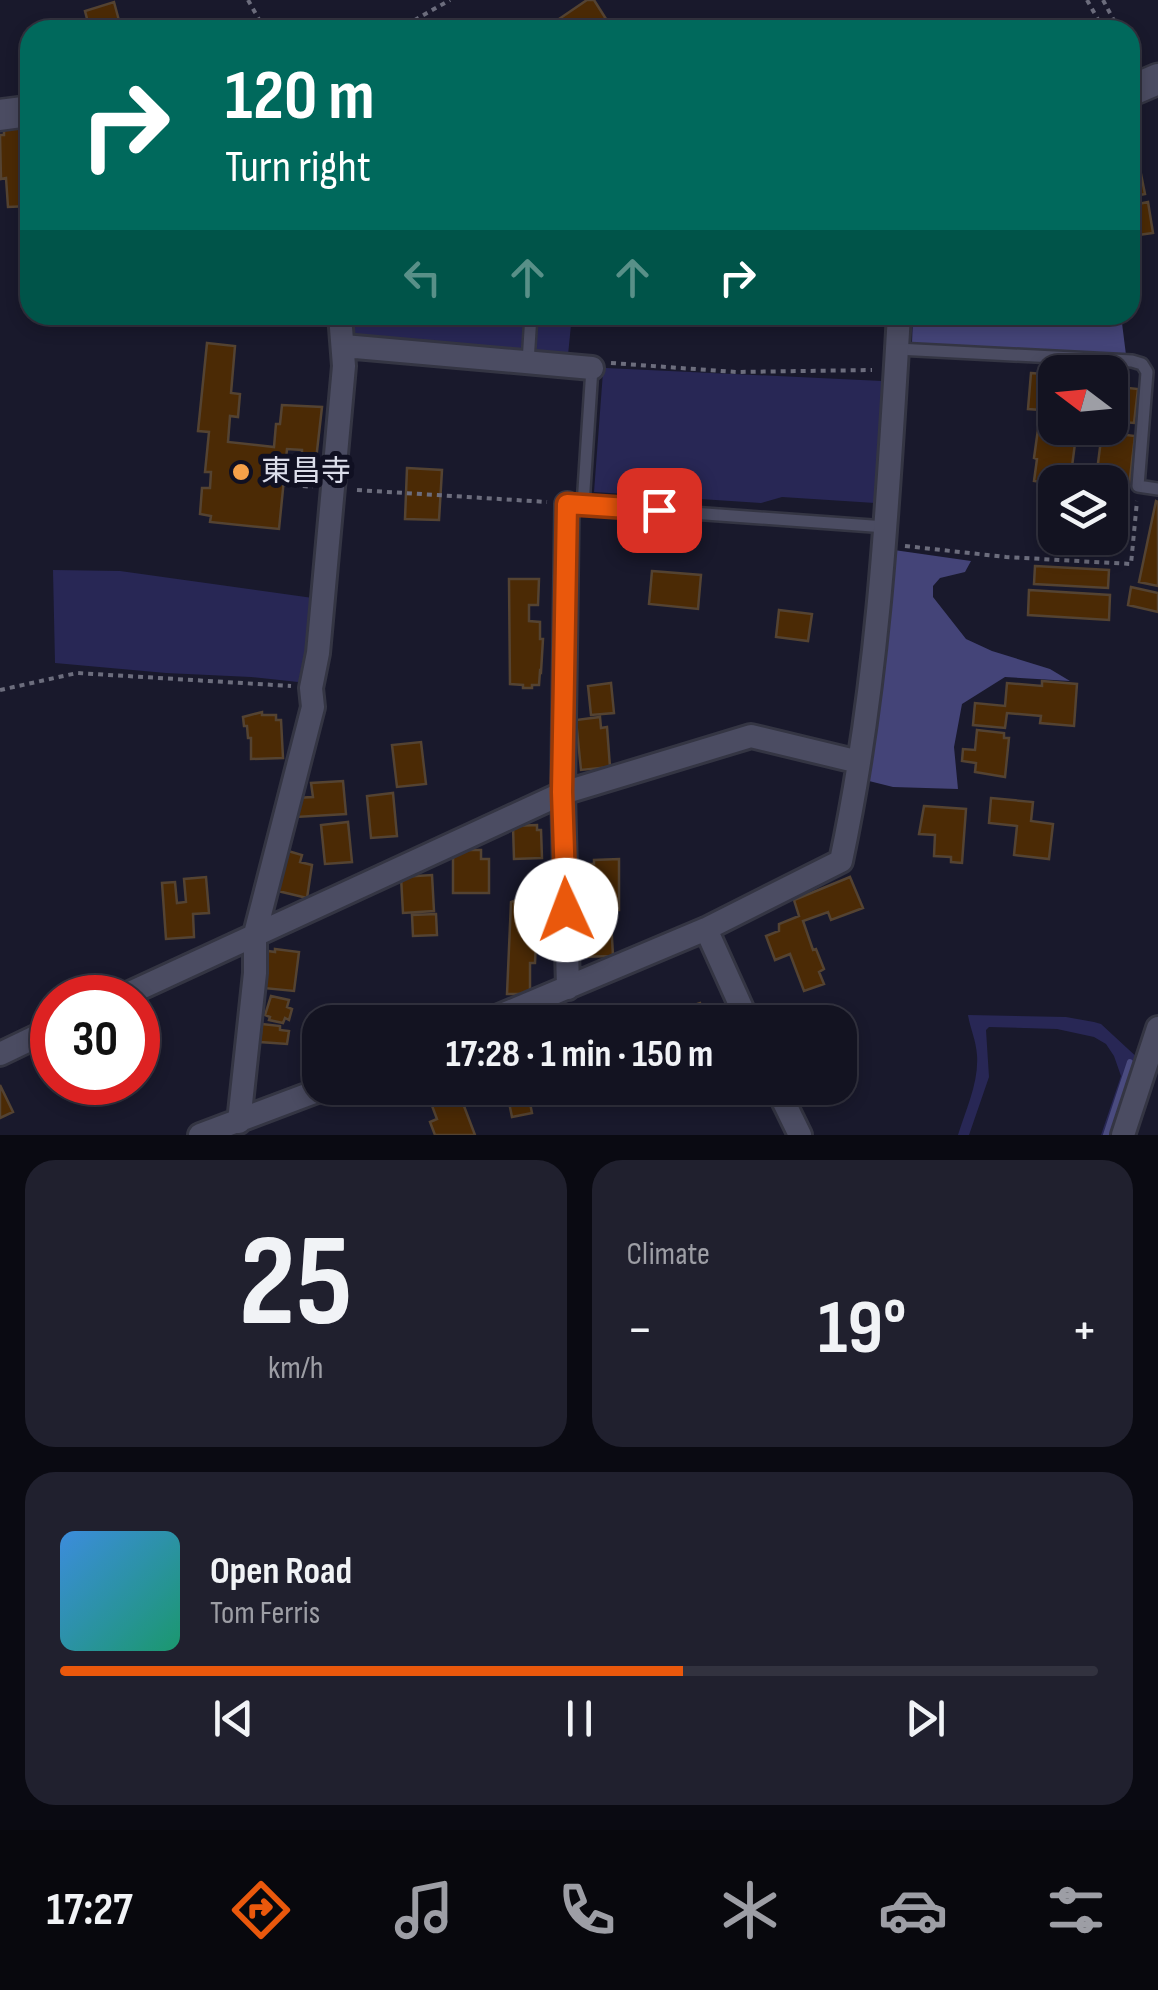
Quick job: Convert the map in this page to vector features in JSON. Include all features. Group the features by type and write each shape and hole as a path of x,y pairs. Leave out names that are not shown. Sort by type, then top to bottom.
{"street":[{"path":"239,1122 255,973 255,934 313,707 311,688 318,653 344,366 341,325"},
{"path":"526,1005 706,929 841,861 854,796 886,535 898,325"},
{"path":"344,346 592,368"},
{"path":"568,988 562,792 575,504"},
{"path":"160,979 562,792 752,736 858,762"},
{"path":"706,929 740,1005"},
{"path":"1122,1135 1158,1028"},
{"path":"0,1054 30,1040"},
{"path":"200,1135 302,1097"},
{"path":"785,1105 800,1135"}],"lane":[{"path":"528,362 530,325"},
{"path":"896,359 1142,364 1147,372 1138,486 1158,489"},
{"path":"592,368 575,504 886,535"}],"path":[{"path":"415,20 450,0"},
{"path":"592,368 610,363 736,372 896,359"},
{"path":"284,484 575,504"},
{"path":"886,535 1006,557 1131,564 1138,486"},
{"path":"0,690 77,673 311,688"}],"shaded area":[{"path":"353,325 571,325 568,355 355,340"},
{"path":"913,325 1122,325 1126,355 912,343"},
{"path":"606,368 882,381 875,503 782,497 761,503 594,492"},
{"path":"894,550 971,561 965,572 940,578 933,586 933,597 966,639 1050,669 1070,681 1005,677 962,704 954,747 958,789 893,787 869,781"},
{"path":"53,570 120,571 320,599 307,678 298,682 55,663"},
{"path":"968,1015 1066,1017 1101,1024 1141,1061 1115,1135 1101,1135 1121,1076 1106,1044 1094,1037 1057,1029 989,1027 989,1077 969,1135 958,1135 977,1065"}],"building":[{"path":"587,0 594,0 606,19 605,20 557,20"},
{"path":"114,2 119,20 87,20 85,11"},
{"path":"20,124 20,206 8,207 6,178 1,179 0,135 4,135 4,125"},
{"path":"1148,202 1153,233 1140,235 1140,204"},
{"path":"207,343 235,346 231,393 240,394 238,417 230,416 228,442 274,447 282,405 322,407 316,460 302,459 302,450 287,449 279,529 210,522 211,516 200,514 202,488 210,488 211,472 205,472 209,432 198,431"},
{"path":"1031,373 1038,374 1038,410 1028,409"},
{"path":"1128,388 1138,389 1134,423 1128,422"},
{"path":"1038,429 1038,445 1075,445 1072,465 1038,465 1038,482 1034,481"},
{"path":"1128,435 1135,436 1128,495 1128,465 1098,465 1100,445 1128,445"},
{"path":"407,468 442,470 439,520 405,519"},
{"path":"1158,502 1158,586 1139,582"},
{"path":"1035,566 1109,570 1108,588 1034,584"},
{"path":"652,571 701,575 698,609 649,604"},
{"path":"509,579 539,579 538,605 529,605 529,621 540,622 543,639 539,685 532,688 510,684"},
{"path":"1131,587 1158,593 1158,612 1128,605"},
{"path":"1029,590 1110,595 1109,620 1028,615"},
{"path":"779,610 812,614 808,641 776,637"},
{"path":"1042,681 1077,684 1074,726 1040,723 1041,716 1007,713 1005,728 973,725 975,703 1005,706 1007,683 1042,686"},
{"path":"611,683 614,713 591,715 588,686"},
{"path":"262,712 281,720 283,758 251,759 251,738 243,717"},
{"path":"600,717 601,728 607,727 610,767 581,770 576,720"},
{"path":"977,730 1004,733 1004,738 1009,738 1005,777 975,772 976,763 962,761 963,749 975,750"},
{"path":"421,742 426,784 397,787 392,745"},
{"path":"343,781 346,814 296,817 295,798 313,797 311,783"},
{"path":"393,793 397,836 371,838 367,796"},
{"path":"991,798 1033,802 1031,821 1053,824 1049,859 1014,855 1017,826 989,823"},
{"path":"924,806 966,809 962,863 951,862 951,857 934,856 935,835 919,834"},
{"path":"348,822 352,862 325,864 321,825"},
{"path":"537,825 537,830 541,830 542,858 514,859 513,826"},
{"path":"453,850 481,850 481,859 489,859 489,893 453,893"},
{"path":"288,851 302,855 300,862 312,865 307,898 278,891"},
{"path":"619,859 619,910 579,911 579,891 588,891 588,864"},
{"path":"432,875 434,911 403,913 401,877"},
{"path":"206,877 209,913 193,914 194,937 166,939 162,883 175,882 177,903 186,902 184,879"},
{"path":"850,877 863,908 831,920 828,912 803,921 824,969 819,972 824,984 804,991 790,954 775,960 766,936 779,931 779,924 799,916 794,900"},
{"path":"558,883 558,940 536,940 535,963 530,963 530,994 507,994 511,902"},
{"path":"436,914 437,935 413,936 412,915"},
{"path":"611,920 613,956 578,957 577,921"},
{"path":"268,951 299,952 294,991 263,988"},
{"path":"271,996 289,1000 289,1020 285,1018 283,1023 265,1015"},
{"path":"262,1024 289,1031 287,1044 260,1042"},
{"path":"0,1085 13,1112 0,1118"},
{"path":"432,1105 464,1105 475,1135 435,1135 430,1122 437,1119"},
{"path":"510,1105 530,1105 532,1113 512,1117"}],"waterway":[{"path":"1106,1135 1130,1062"}],"place":[{"name":"東昌寺","path":"241,472"}],"route":[{"path":"566,910 562,792 567,504 659,510"}]}
